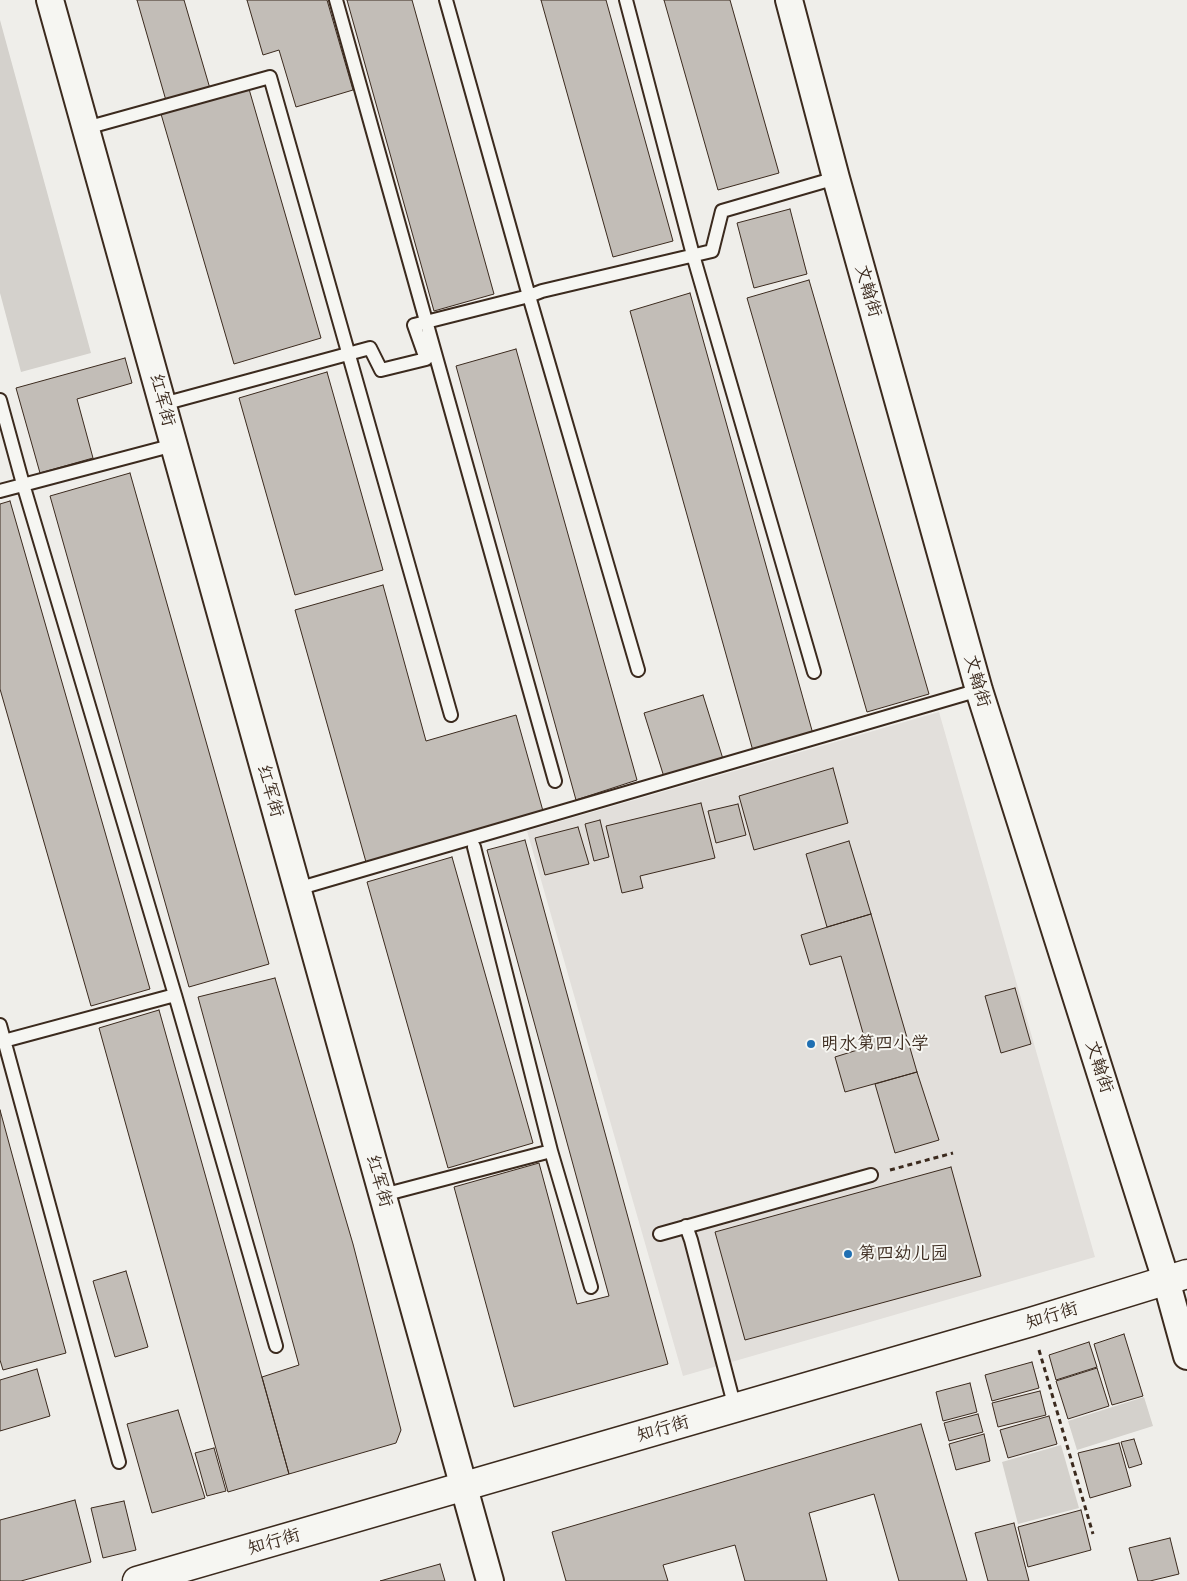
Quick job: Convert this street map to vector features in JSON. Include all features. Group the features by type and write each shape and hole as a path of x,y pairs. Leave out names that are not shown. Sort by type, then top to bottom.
{"street":[{"name":"红军街","path":"50,0 490,1581"},
{"name":"文翰街","path":"789,0 836,178 979,690 1177,1277 1187,1356"},
{"name":"知行街","path":"138,1581 1031,1322 1177,1277"}],"lane":[{"path":"336,0 555,781"},
{"path":"446,0 529,296 638,670"},
{"path":"626,0 693,255 814,672"},
{"path":"86,128 270,77 451,715"},
{"path":"163,404 370,348 381,370 426,359 414,325 542,291 712,251 722,211 836,178"},
{"path":"0,400 276,1346"},
{"path":"0,491 174,445"},
{"path":"298,889 979,690"},
{"path":"474,847 551,1151 591,1287"},
{"path":"3,1041 175,995"},
{"path":"0,1025 119,1462"},
{"path":"383,1194 551,1151"},
{"path":"660,1234 871,1175"},
{"path":"686,1226 735,1408"}],"path":[{"path":"871,1175 953,1153"},
{"path":"1031,1322 1093,1534"}],"shaded area":[{"path":"0,20 91,353 21,372 0,293"},
{"name":"明水第四小学","path":"939,712 1095,1257 683,1376 527,831"},
{"path":"1144,1397 1153,1426 1077,1450 1068,1421"},
{"path":"1061,1445 1079,1508 1018,1524 1002,1462"}],"building":[{"path":"137,0 184,0 211,92 167,104"},
{"path":"247,0 327,0 353,90 296,107 279,50 263,55"},
{"path":"347,0 412,0 494,294 434,311"},
{"path":"541,0 606,0 673,241 613,257"},
{"path":"664,0 730,0 779,173 718,190"},
{"path":"249,89 321,338 234,364 161,114"},
{"path":"790,209 807,274 754,288 737,223"},
{"path":"809,280 929,694 867,712 747,298"},
{"path":"690,293 813,734 753,751 630,311"},
{"path":"516,349 637,780 576,800 456,366"},
{"path":"125,358 132,383 77,399 93,458 40,473 16,388"},
{"path":"327,372 383,570 295,595 239,398"},
{"path":"130,473 269,964 189,987 50,496"},
{"path":"10,501 150,989 91,1006 0,689 0,504"},
{"path":"383,585 426,741 516,715 543,811 366,862 295,610"},
{"path":"703,695 723,759 664,777 644,713"},
{"path":"833,768 848,823 754,850 739,796"},
{"path":"701,803 715,858 640,876 643,888 622,893 606,826"},
{"path":"738,804 746,835 716,843 708,811"},
{"path":"600,820 609,857 594,861 585,824"},
{"path":"578,827 589,864 545,875 535,838"},
{"path":"525,840 668,1364 514,1407 454,1187 539,1163 577,1304 609,1296 487,850"},
{"path":"849,841 871,914 827,927 806,854"},
{"path":"452,857 533,1143 448,1168 367,882"},
{"path":"871,914 917,1072 845,1092 835,1057 867,1047 841,956 810,965 801,935"},
{"path":"275,978 353,1244 401,1430 396,1443 289,1474 262,1377 299,1365 198,997"},
{"path":"1015,988 1031,1044 1001,1053 985,996"},
{"path":"159,1010 289,1474 228,1492 99,1028"},
{"path":"917,1072 939,1140 895,1153 875,1084"},
{"path":"0,1110 66,1353 3,1370 0,1360"},
{"name":"第四幼儿园","path":"951,1167 981,1276 745,1340 715,1232"},
{"path":"126,1271 148,1347 115,1357 93,1281"},
{"path":"1124,1334 1143,1396 1112,1405 1094,1344"},
{"path":"1089,1342 1097,1367 1056,1380 1049,1355"},
{"path":"1032,1362 1039,1388 992,1401 985,1375"},
{"path":"1097,1368 1109,1406 1068,1419 1056,1381"},
{"path":"37,1369 50,1416 0,1431 0,1380"},
{"path":"970,1383 977,1412 943,1421 936,1392"},
{"path":"1040,1391 1046,1415 998,1427 992,1403"},
{"path":"178,1410 205,1498 152,1513 127,1424"},
{"path":"978,1414 983,1432 949,1441 944,1423"},
{"path":"1049,1416 1057,1444 1008,1458 1000,1430"},
{"path":"921,1424 967,1581 899,1581 874,1494 809,1513 827,1581 745,1581 735,1545 663,1565 668,1581 566,1581 552,1532"},
{"path":"984,1434 990,1461 956,1470 949,1444"},
{"path":"1134,1439 1142,1464 1129,1468 1121,1442"},
{"path":"1119,1443 1131,1486 1090,1498 1078,1453"},
{"path":"214,1448 226,1491 207,1496 195,1453"},
{"path":"75,1500 91,1562 21,1581 0,1581 0,1520"},
{"path":"124,1501 136,1550 103,1558 91,1508"},
{"path":"1081,1510 1091,1550 1028,1567 1018,1527"},
{"path":"1014,1523 1029,1581 988,1581 975,1533"},
{"path":"1170,1538 1179,1574 1150,1581 1138,1581 1129,1548"},
{"path":"440,1564 445,1581 380,1581"}],"place":[{"name":"明水第四小学","path":"811,1044"},
{"name":"第四幼儿园","path":"848,1254"}]}
